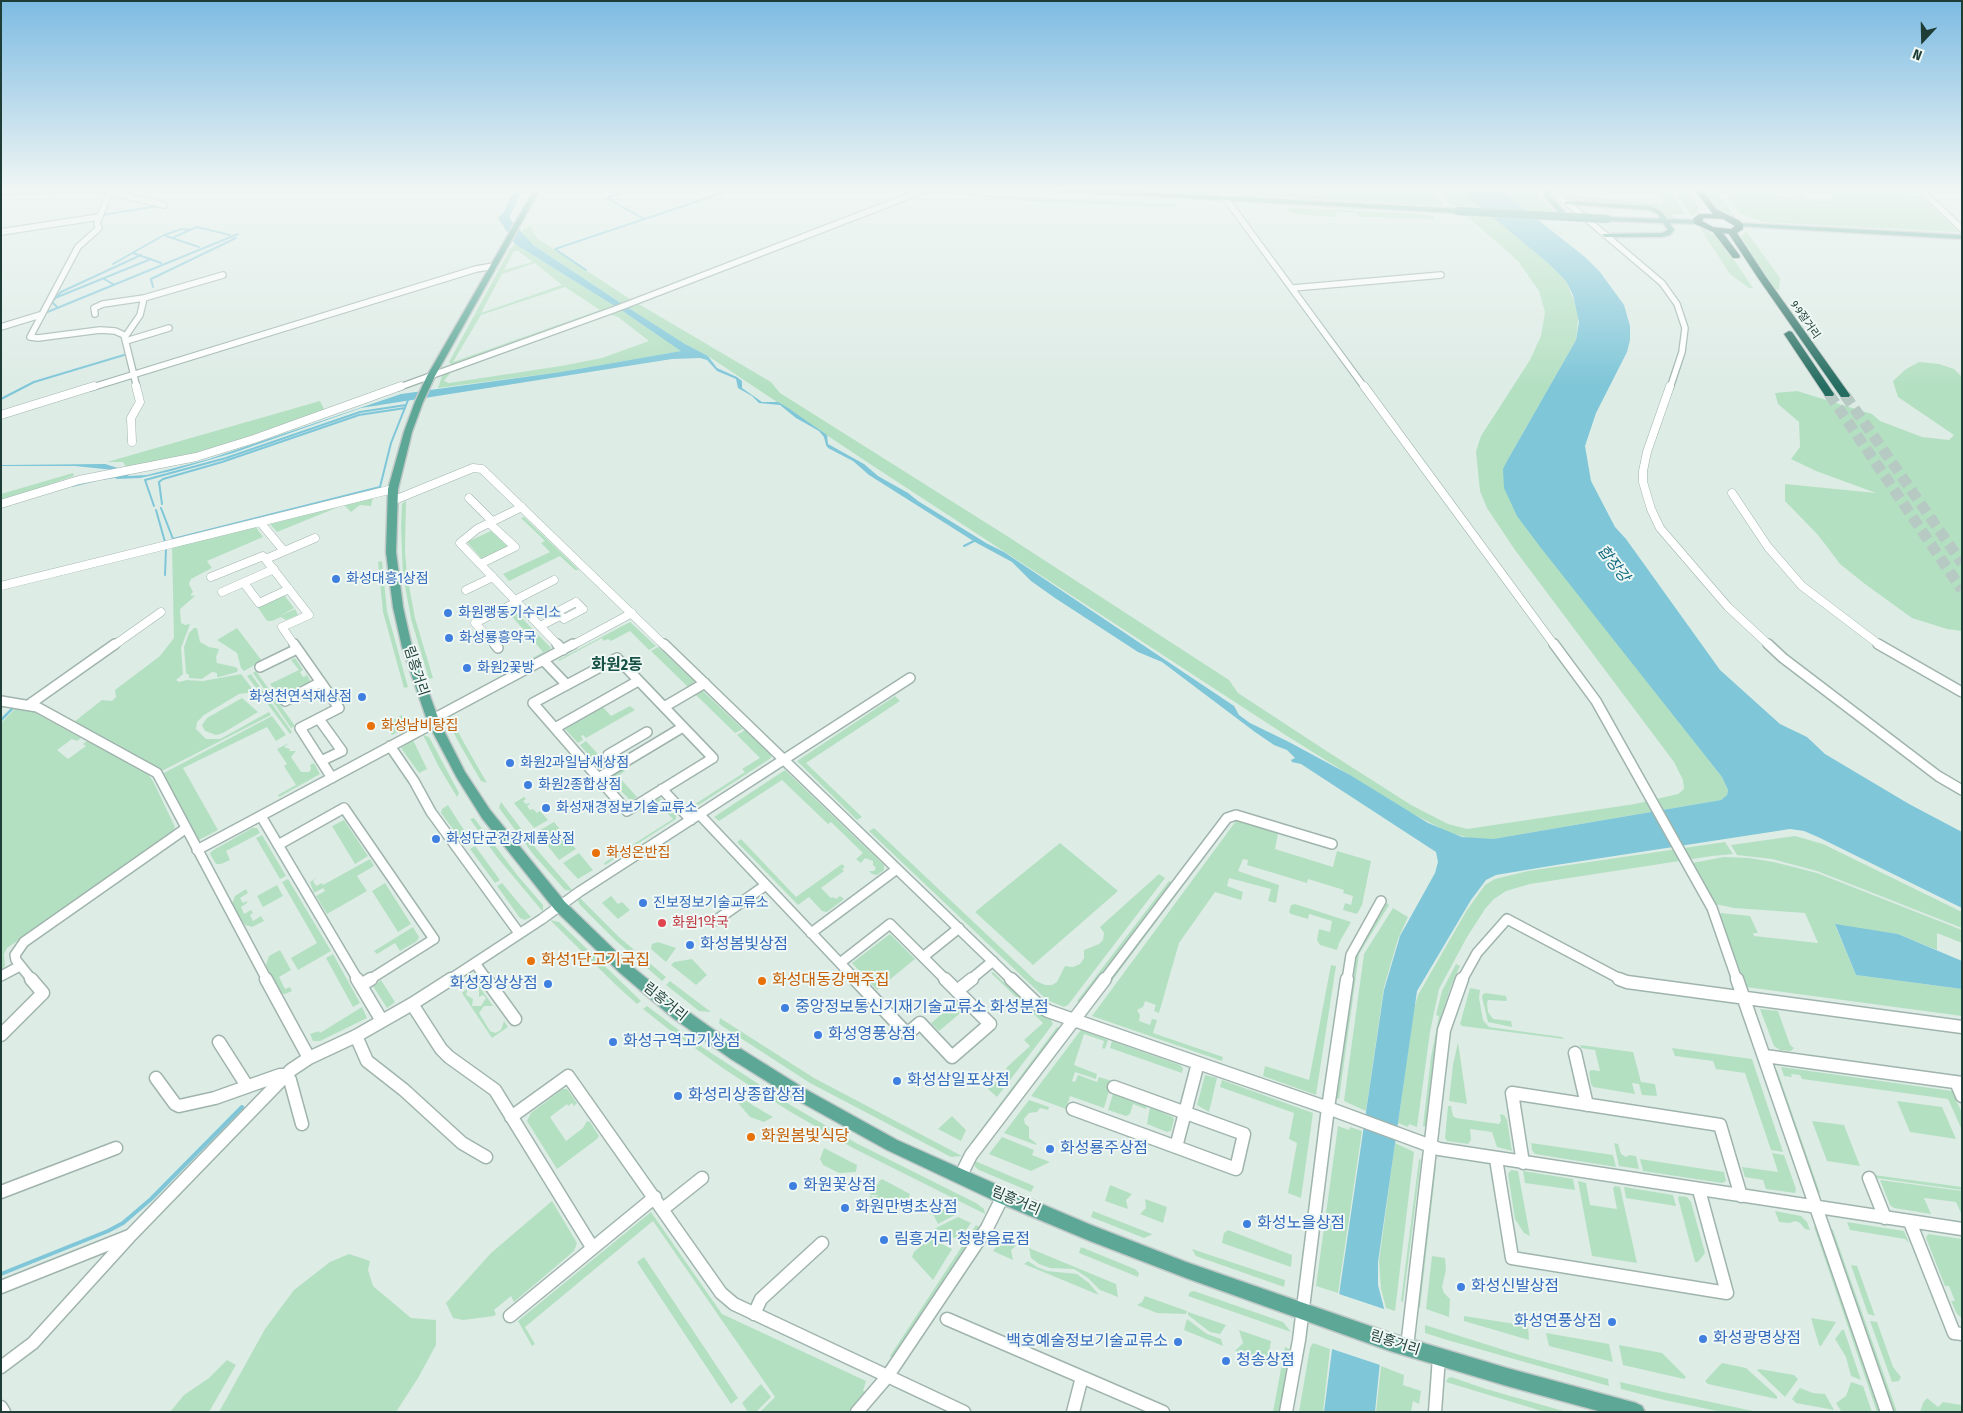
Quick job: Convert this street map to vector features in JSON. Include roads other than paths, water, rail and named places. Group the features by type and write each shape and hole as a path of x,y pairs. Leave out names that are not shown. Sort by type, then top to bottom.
{"highway":[{"name":"9·9절거리","path":"1733,254 1829,394"},
{"name":"9·9절거리","path":"1749,254 1762,278 1845,395"}],"main road":[{"name":"림흥거리","path":"500,254 431,376 408,432 392,495 391,552 398,607 414,668 434,721 461,775 486,814 560,906 589,935 656,995 736,1054 840,1117 892,1145 960,1177 1177,1267 1309,1314 1407,1348 1636,1412"}],"street":[{"path":"74,254 30,337 100,330 115,331 126,339"},
{"path":"1,504 78,480 196,457 236,446 613,310 758,254"},
{"path":"1268,254 1317,324 1596,701 1712,908 1888,1412"},
{"path":"1628,254 1662,284 1677,304 1685,328 1682,352 1647,452 1643,470 1643,482 1651,509 1660,528 1728,607 1776,652 1938,776 1962,790"},
{"path":"1,415 472,270 494,266"},
{"path":"95,314 94,308 103,304 144,298 223,275"},
{"path":"1293,288 1440,275"},
{"path":"132,442 131,418 140,402 126,339 140,315 144,298"},
{"path":"1,327 40,315"},
{"path":"126,339 169,328"},
{"path":"1,586 260,522 392,495 409,496 479,467 1038,1005 1048,1011 1446,1151 1962,1229"},
{"path":"1732,493 1768,547 1802,586 1878,644 1962,692"},
{"path":"469,498 514,547 480,564"},
{"path":"522,507 477,529 460,543 563,650"},
{"path":"260,522 284,552"},
{"path":"266,559 315,538"},
{"path":"211,577 263,556 309,615 282,627 339,708 300,728 332,778"},
{"path":"222,592 274,569"},
{"path":"466,590 493,577"},
{"path":"498,648 475,623 554,580"},
{"path":"244,583 259,603 289,589"},
{"path":"30,704 162,612"},
{"path":"197,850 632,613"},
{"path":"540,626 560,616"},
{"path":"260,667 298,649"},
{"path":"617,658 638,681 713,758 627,811 533,703 617,658"},
{"path":"543,660 566,686"},
{"path":"1,1367 34,1343 131,1235 286,1075 309,1058 356,1036 412,1004 910,678"},
{"path":"555,728 638,681"},
{"path":"285,701 321,682"},
{"path":"664,707 705,683"},
{"path":"1,701 30,704 158,772 185,829 309,1058"},
{"path":"319,718 342,751 322,761"},
{"path":"598,778 683,727"},
{"path":"608,755 647,732"},
{"path":"630,742 640,753"},
{"path":"390,746 414,781 431,812 519,934"},
{"path":"662,789 695,817 766,885 907,1034 920,1023 952,1057 990,1024 890,924 840,963"},
{"path":"278,845 344,808 434,939 361,985"},
{"path":"960,1177 971,1155 1072,1019 1227,818 1236,815 1332,844"},
{"path":"261,816 382,1021"},
{"path":"1,1035 43,993 16,960 15,955 24,942 185,829"},
{"path":"811,933 898,869"},
{"path":"715,921 766,885"},
{"path":"1286,1412 1309,1314 1328,1108 1351,954 1381,902"},
{"path":"1407,1348 1442,1043 1454,997 1466,971 1477,953 1507,919 1619,980 1962,1027"},
{"path":"923,957 959,928"},
{"path":"957,991 993,961"},
{"path":"475,963 515,1019"},
{"path":"1,976 20,966"},
{"path":"412,1004 440,1049 449,1058 495,1090 592,1248"},
{"path":"356,1036 367,1061 404,1090 462,1143 486,1157"},
{"path":"219,1042 247,1086"},
{"path":"1575,1053 1587,1105"},
{"path":"1765,1056 1959,1083 1962,1096"},
{"path":"1176,1147 1198,1063"},
{"path":"156,1078 175,1104 179,1106 215,1098 280,1075 286,1075"},
{"path":"286,1075 290,1080 302,1124"},
{"path":"511,1117 568,1076 721,1293 734,1304 754,1314 964,1412"},
{"path":"1073,1109 1236,1169 1244,1134 1114,1087"},
{"path":"1523,1163 1512,1093 1720,1125 1741,1196"},
{"path":"1,1192 116,1148"},
{"path":"1496,1159 1512,1258 1727,1293 1699,1190"},
{"path":"663,1209 702,1178"},
{"path":"1869,1178 1885,1218"},
{"path":"857,1412 887,1377 987,1228 1003,1196"},
{"path":"510,1316 655,1197"},
{"path":"1910,1222 1954,1333 1962,1334"},
{"path":"1,1287 131,1235"},
{"path":"754,1314 761,1300 822,1243"},
{"path":"947,1319 1163,1412"},
{"path":"1435,1412 1439,1357"},
{"path":"1073,1412 1082,1377"},
{"path":"1,1406 4,1412"}],"water":[{"name":"합장강","path":"531,254 547,254 685,344 708,356 717,368 737,377 742,381 742,388 762,402 778,402 788,408 827,435 828,444 864,464 878,476 986,543 1004,552 1234,706 1239,715 1250,723 1350,775 1428,823 1462,837 1493,839 1721,800 1727,795 1728,790 1722,777 1517,516 1504,488 1503,469 1576,340 1579,322 1573,295 1566,281 1537,254 1581,254 1600,272 1624,305 1630,326 1630,340 1627,352 1596,413 1585,446 1591,481 1615,527 1626,539 1720,670 1780,724 1807,737 1825,754 1909,804 1962,832 1962,908 1818,837 1804,831 1790,829 1496,875 1486,880 1471,900 1417,991 1378,1262 1378,1285 1385,1312 1375,1412 1324,1412 1340,1288 1384,990 1400,936 1435,873 1438,862 1436,852 1301,764 1292,762 1291,760 1295,758 1287,750 1274,745 1255,732 1162,662 1138,652 1055,598 1031,581 1012,562 975,542 869,475 853,461 828,448 824,437 819,431 796,418 780,405 759,403 752,396 738,388 736,379 717,371 707,360 700,358 672,359 361,408 233,453 140,478 117,479 114,477 116,473 114,470 75,466 1,466 105,464 121,469 129,476 147,475 209,459 401,394 561,372 681,351 621,310"},
{"path":"1835,924 1898,934 1962,961 1962,989 1856,975"}],"waterway":[{"path":"113,264 131,254"},
{"path":"136,254 140,255"},
{"path":"58,308 189,254"},
{"path":"153,287 151,279 203,254"},
{"path":"562,254 586,270"},
{"path":"56,298 61,292 140,255"},
{"path":"140,255 150,259"},
{"path":"56,298 150,259"},
{"path":"150,259 161,263"},
{"path":"104,279 113,284"},
{"path":"56,298 52,302 58,308"},
{"path":"45,313 58,308"},
{"path":"1,399 34,382 124,355"},
{"path":"94,384 131,373"},
{"path":"405,408 408,400"},
{"path":"154,506 145,480 226,458 360,412 406,405"},
{"path":"161,508 173,539 380,487 391,443 405,408"},
{"path":"162,504 159,482 163,479 222,462 359,415 405,408"},
{"path":"101,479 115,477"},
{"path":"72,486 96,480"},
{"path":"156,510 165,542"},
{"path":"964,546 976,540"},
{"path":"165,575 166,549"},
{"path":"1,720 14,707"},
{"path":"1,1274 108,1231 123,1223 151,1199 242,1107"}],"tunnel":[{"path":"1829,394 1962,590"},
{"path":"1845,395 1962,563"}],"place":[{"name":"화성대흥1상점","path":"336,579"},
{"name":"화원랭동기수리소","path":"448,613"},
{"name":"화성룡흥약국","path":"449,638"},
{"name":"화원2꽃방","path":"467,668"},
{"name":"화성천연석재상점","path":"362,697"},
{"name":"화성남비탕집","path":"371,726"},
{"name":"화원2과일남새상점","path":"510,763"},
{"name":"화원2종합상점","path":"528,785"},
{"name":"화성재경정보기술교류소","path":"546,808"},
{"name":"화성단군건강제품상점","path":"436,839"},
{"name":"화성온반집","path":"596,853"},
{"name":"진보정보기술교류소","path":"643,903"},
{"name":"화원1약국","path":"662,923"},
{"name":"화성봄빛상점","path":"690,945"},
{"name":"화성1단고기국집","path":"531,961"},
{"name":"화성대동강맥주집","path":"762,981"},
{"name":"화성징상상점","path":"548,984"},
{"name":"중앙정보통신기재기술교류소 화성분점","path":"785,1008"},
{"name":"화성영풍상점","path":"818,1035"},
{"name":"화성구역고기상점","path":"613,1042"},
{"name":"화성삼일포상점","path":"897,1081"},
{"name":"화성리상종합상점","path":"678,1096"},
{"name":"화원봄빛식당","path":"751,1137"},
{"name":"화성룡주상점","path":"1050,1149"},
{"name":"화원꽃상점","path":"793,1186"},
{"name":"화원만병초상점","path":"845,1208"},
{"name":"화성노을상점","path":"1247,1224"},
{"name":"림흥거리 청량음료점","path":"884,1240"},
{"name":"화성신발상점","path":"1461,1287"},
{"name":"화성연풍상점","path":"1612,1322"},
{"name":"화성광명상점","path":"1703,1339"},
{"name":"백호예술정보기술교류소","path":"1178,1342"},
{"name":"청송상점","path":"1226,1361"}],"district":[{"name":"화원2동","path":"617,666"}]}
